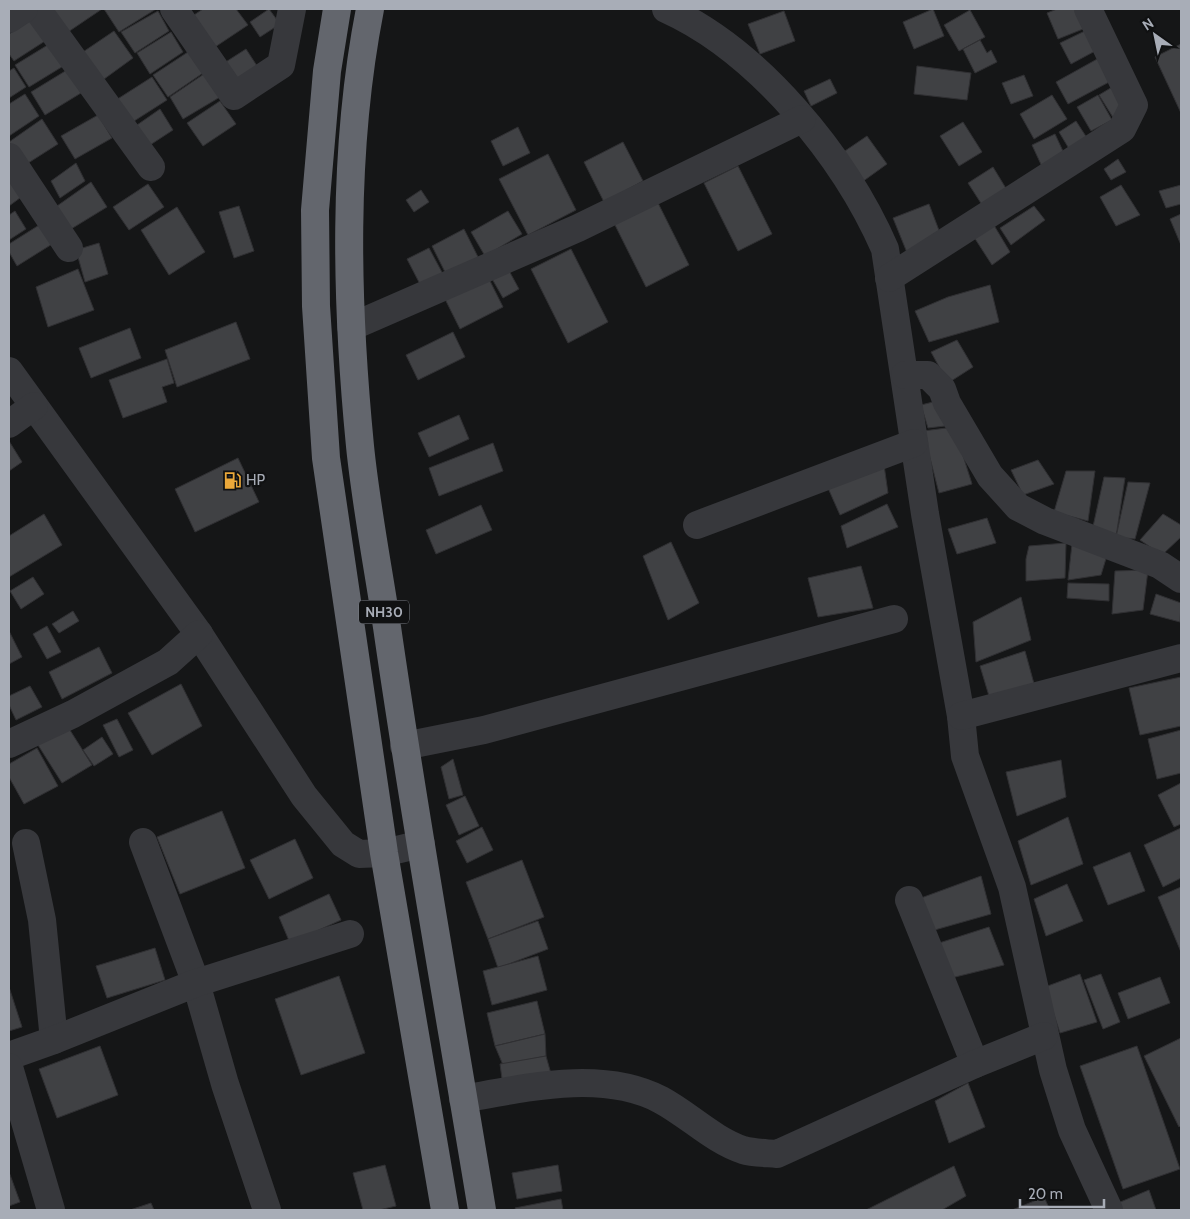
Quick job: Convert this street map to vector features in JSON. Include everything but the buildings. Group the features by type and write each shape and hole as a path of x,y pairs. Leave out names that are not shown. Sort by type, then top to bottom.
{"highway":[{"name":"NH30","path":"337,9 327,71 316,210 319,375 326,458 384,853 445,1210"},
{"name":"NH30","path":"370,9 361,53 350,198 351,327 361,448 404,746 482,1210"}],"street":[{"path":"9,19 24,9"},
{"path":"37,9 151,167"},
{"path":"174,9 234,96 281,65 292,9"},
{"path":"666,9 690,20 725,43 802,118 848,178 869,212 885,249 914,444 961,716 965,756 1012,887 1052,1070 1072,1130 1109,1210"},
{"path":"889,278 1122,129 1134,105 1088,9"},
{"path":"351,327 578,228 802,118"},
{"path":"9,157 69,248"},
{"path":"9,371 199,634 304,796 342,844 359,854 384,853 421,844"},
{"path":"905,375 928,375 942,389 946,403 990,476 1018,507 1045,521 1160,565 1181,578"},
{"path":"9,424 34,406"},
{"path":"697,525 914,444"},
{"path":"404,746 484,730 894,619"},
{"path":"9,744 73,714 168,662 199,634"},
{"path":"961,716 1181,658"},
{"path":"143,842 196,982 225,1084 267,1210"},
{"path":"26,843 42,920 54,1040"},
{"path":"909,900 975,1064"},
{"path":"9,1056 54,1040 196,982 350,934"},
{"path":"463,1099 557,1083 588,1083 630,1089 660,1100 727,1142 744,1150 777,1154 975,1064 1044,1036"},
{"path":"9,1067 52,1210"}],"place":[{"name":"HP","path":"232,480"}]}
